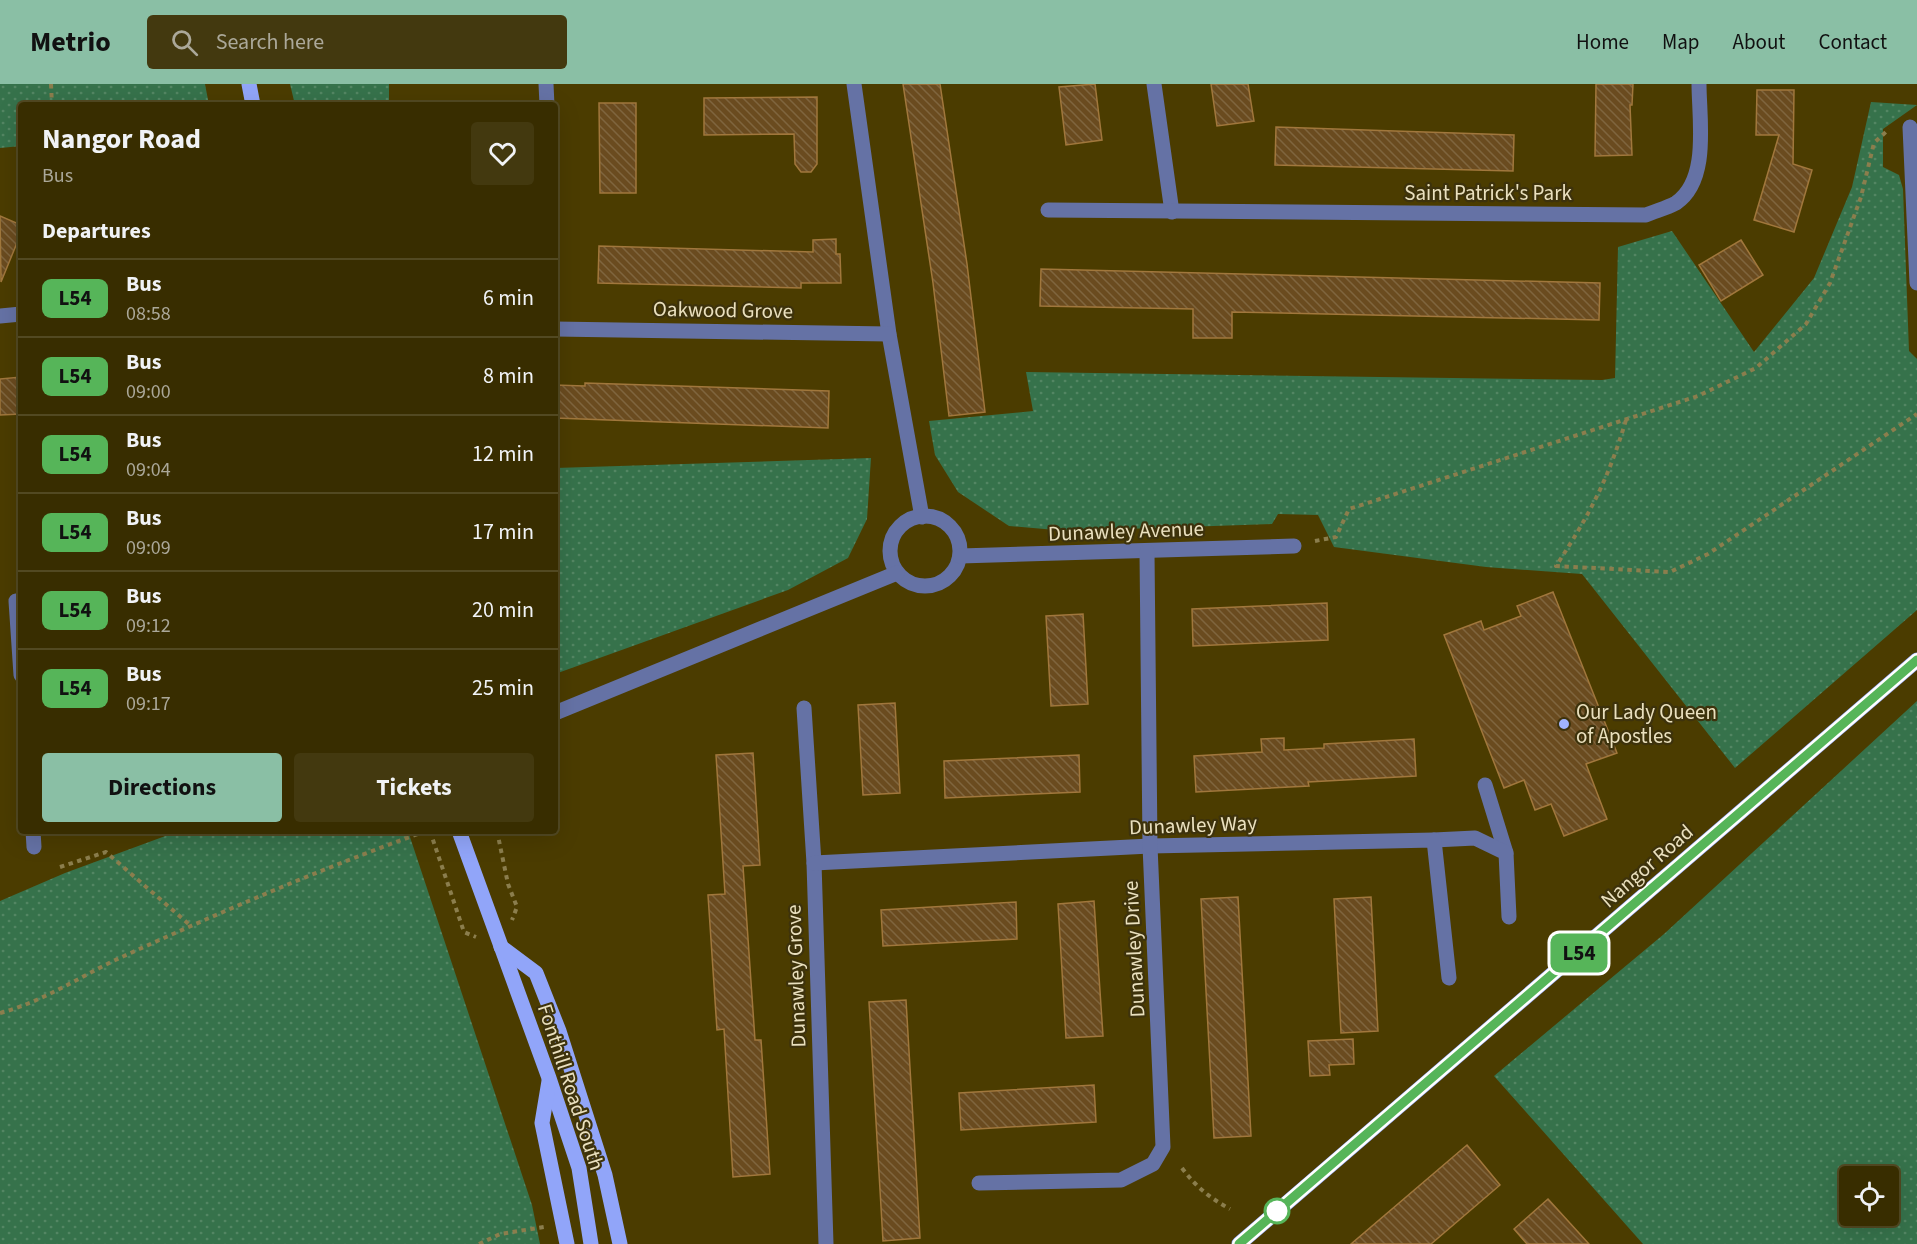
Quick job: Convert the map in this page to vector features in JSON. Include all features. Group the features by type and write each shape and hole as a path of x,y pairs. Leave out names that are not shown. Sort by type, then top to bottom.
{"main road":[{"path":"249,84 252,102"},
{"name":"Nangor Road","path":"1239,1244 1917,660"},
{"name":"Fonthill Road South","path":"460,834 549,1078 579,1168 591,1244"},
{"path":"501,946 536,973 558,1030 605,1175 620,1244"},
{"path":"549,1078 542,1123 567,1244"}],"street":[{"path":"546,84 547,102"},
{"path":"854,84 889,334 922,517"},
{"path":"1154,84 1172,212"},
{"name":"Saint Patrick's Park","path":"1048,210 1646,215 1676,202 1692,186 1699,153 1699,84"},
{"path":"1902,126 1917,283"},
{"path":"0,316 18,314"},
{"name":"Oakwood Grove","path":"558,329 889,334"},
{"path":"922,517 942,521 950,528 960,546 960,556 956,567 940,583 916,585 897,573 892,564 891,543 902,525 922,517"},
{"name":"Dunawley Avenue","path":"960,556 1294,546"},
{"name":"Dunawley Drive","path":"979,1183 1121,1180 1153,1164 1163,1147 1150,846 1147,552"},
{"path":"558,711 897,573"},
{"path":"0,602 18,600"},
{"name":"Dunawley Grove","path":"804,708 814,863 826,1244"},
{"path":"1485,784 1506,853 1509,917"},
{"name":"Dunawley Way","path":"814,863 1150,846 1475,838 1506,853"},
{"path":"1434,840 1449,978"}],"path":[{"path":"51,84 52,102"},
{"path":"1315,541 1336,537 1349,509 1698,396 1756,368 1806,324 1830,283 1861,197 1874,143 1902,126"},
{"path":"1626,420 1611,471 1587,519 1556,566 1670,572 1708,554 1917,414"},
{"path":"0,1013 43,999 121,958 254,898 418,834"},
{"path":"431,834 464,932 501,946 517,908 508,884 498,834"},
{"path":"60,867 105,852 191,926"},
{"path":"1182,1168 1209,1198 1230,1209"},
{"path":"478,1244 500,1234 564,1224"}],"green space":[{"path":"0,84 205,84 208,102 18,102 18,146 0,148"},
{"path":"290,84 389,84 389,102 294,102"},
{"path":"1871,102 1917,105 1883,129 1883,167 1899,175 1903,189 1909,351 1917,359 1917,610 1735,768 1582,574 1486,567 1334,547 1318,515 1278,514 1272,524 1067,531 1009,526 958,492 935,455 929,421 1033,411 1026,372 1602,380 1615,378 1618,247 1672,231 1754,352 1814,278 1852,187"},
{"path":"871,458 867,519 848,558 788,590 558,673 558,468"},
{"path":"1917,701 1917,1244 1643,1244 1494,1076 1664,934"},
{"path":"409,834 532,1205 540,1244 0,1244 0,901 65,873 168,835"}],"building":[{"path":"903,84 940,84 967,264 985,412 949,416 933,283"},
{"path":"1095,84 1102,140 1066,145 1059,87"},
{"path":"1211,84 1248,84 1254,121 1217,126"},
{"path":"1596,84 1633,84 1632,105 1630,105 1632,155 1595,156"},
{"path":"1757,90 1794,90 1793,164 1812,170 1794,232 1754,220 1779,135 1756,135"},
{"path":"817,97 817,164 811,172 801,172 795,164 794,134 704,135 704,98"},
{"path":"599,103 636,103 636,193 600,193"},
{"path":"1276,127 1514,135 1513,171 1275,165"},
{"path":"0,216 18,224 18,240 1,282"},
{"path":"836,239 836,254 840,254 841,283 801,283 801,288 598,283 599,246 813,252 813,240"},
{"path":"1741,240 1763,275 1721,301 1699,265"},
{"path":"1041,269 1600,283 1599,320 1232,312 1232,338 1193,338 1193,309 1040,306"},
{"path":"18,377 18,414 0,415 0,379"},
{"path":"585,383 829,391 828,428 558,418 558,385 585,386"},
{"name":"Our Lady Queen of Apostles","path":"1553,592 1617,753 1586,764 1607,819 1564,836 1551,804 1535,810 1524,780 1504,788 1444,635 1481,621 1484,630 1521,616 1517,606"},
{"path":"1327,603 1328,640 1193,646 1192,609"},
{"path":"1083,614 1088,704 1051,706 1046,616"},
{"path":"895,703 900,793 863,795 858,705"},
{"path":"1284,738 1284,750 1324,748 1324,744 1414,739 1416,776 1308,782 1309,786 1196,792 1194,756 1262,752 1261,739"},
{"path":"753,753 760,865 743,866 755,1040 761,1040 770,1174 733,1177 724,1029 717,1030 708,895 725,894 716,755"},
{"path":"1079,755 1080,792 945,798 944,761"},
{"path":"1238,897 1251,1136 1214,1138 1201,899"},
{"path":"1371,897 1378,1031 1341,1033 1334,899"},
{"path":"1094,901 1103,1036 1066,1038 1058,904"},
{"path":"1016,902 1017,939 883,946 881,910"},
{"path":"906,1000 920,1238 883,1241 869,1002"},
{"path":"1353,1039 1354,1064 1329,1065 1330,1075 1310,1076 1308,1041"},
{"path":"1094,1085 1096,1122 961,1130 959,1093"},
{"path":"1467,1145 1500,1185 1431,1244 1351,1244"},
{"path":"1548,1199 1589,1244 1527,1244 1514,1229"}],"bus line":[{"name":"L54","path":"1239,1244 1917,660"}],"place":[{"name":"Our Lady Queen of Apostles","path":"1564,724"}]}
